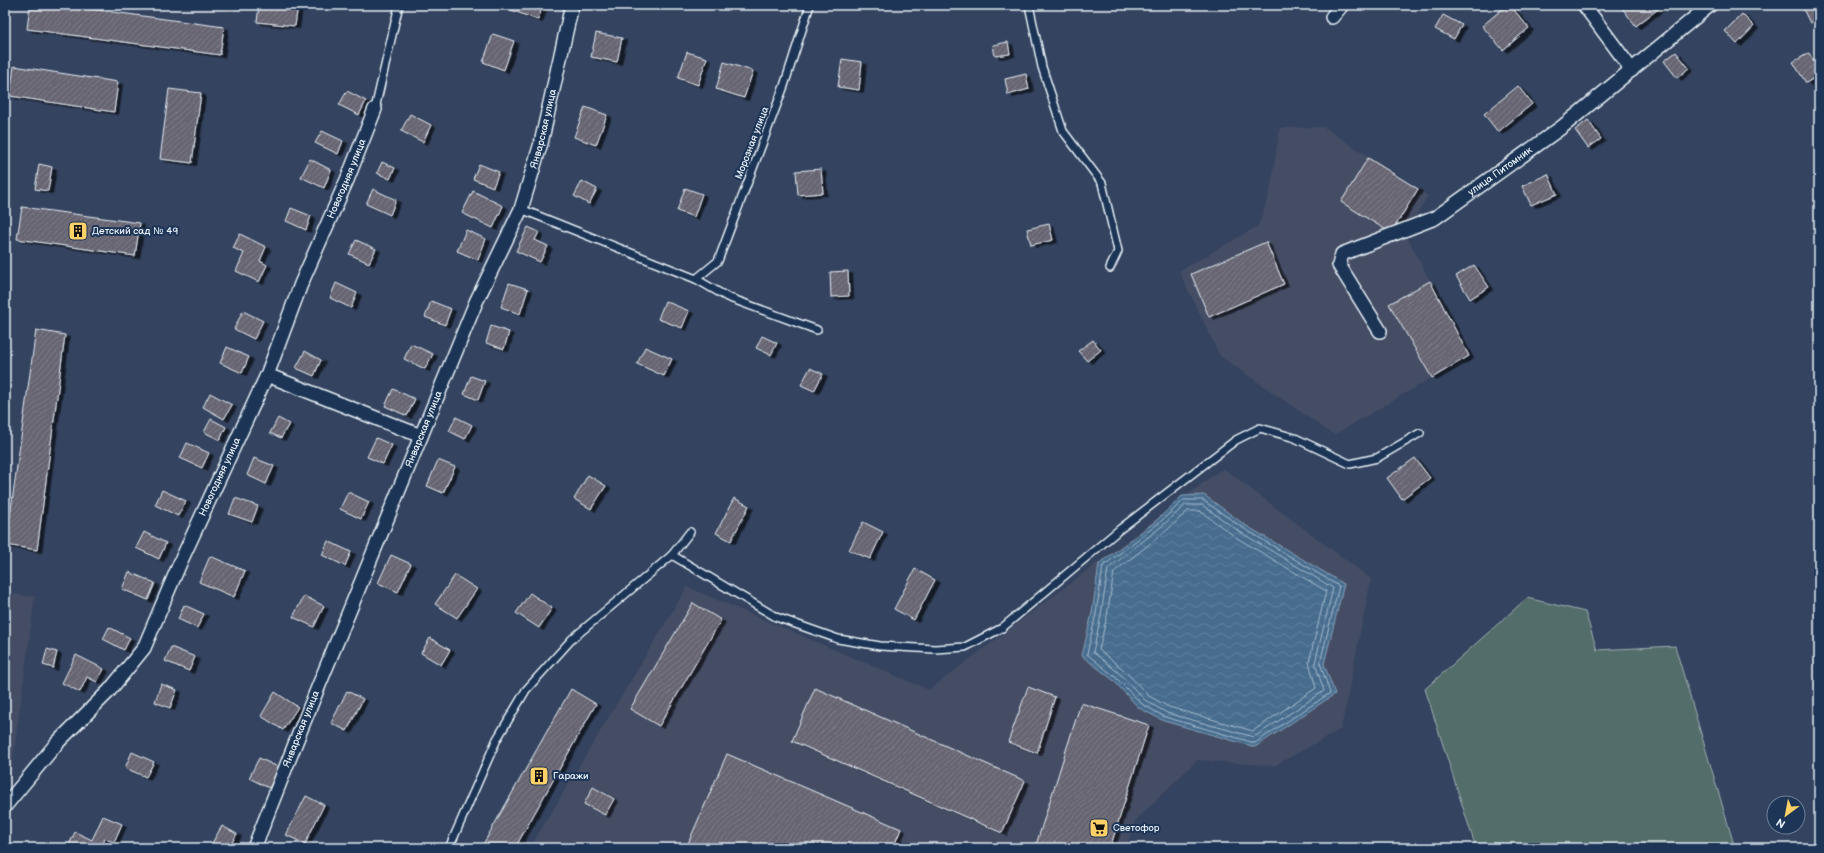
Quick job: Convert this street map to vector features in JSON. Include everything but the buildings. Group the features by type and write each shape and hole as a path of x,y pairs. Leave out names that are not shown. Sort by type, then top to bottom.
{"street":[{"name":"Январская улица","path":"254,848 476,302 520,209 541,143 572,5"},
{"path":"1332,17 1342,5"},
{"path":"1584,5 1632,70"},
{"name":"улица Питомник","path":"1380,331 1339,265 1342,254 1435,218 1562,126 1710,5"},
{"name":"Новогодняя улица","path":"5,806 57,743 109,692 144,648 184,556 267,375 301,284 347,180 375,109"},
{"path":"267,375 421,436"}],"lane":[{"path":"375,109 399,5"},
{"name":"Морозная улица","path":"696,279 718,261 784,86 810,5"},
{"path":"1029,5 1042,67 1063,130 1102,183 1118,251 1110,268"},
{"path":"520,209 696,279 727,297 817,330"},
{"path":"672,555 776,617 838,639 880,646 935,649 965,647 1002,628 1120,528 1236,440 1260,428 1295,438 1350,464 1377,458 1420,433"},
{"path":"449,848 497,739 526,690 572,639 672,555 690,532"}],"shaded area":[{"path":"1324,127 1428,196 1405,233 1469,356 1334,435 1220,356 1179,271 1258,226 1270,191 1280,128"},
{"path":"1223,468 1371,579 1341,729 1274,766 1197,760 1135,821 1126,848 530,848 687,587 929,690"},
{"path":"5,593 35,597 10,781 5,787"}],"green space":[{"path":"1527,598 1585,612 1597,650 1675,646 1735,848 1476,848 1425,689"}],"water":[{"path":"1204,495 1245,525 1344,584 1324,664 1335,694 1255,747 1164,721 1139,708 1113,680 1082,656 1092,613 1099,564 1157,520 1182,496"}],"place":[{"name":"Детский сад № 49","path":"78,231"},
{"name":"Гаражи","path":"539,776"},
{"name":"Светофор","path":"1099,828"}]}
